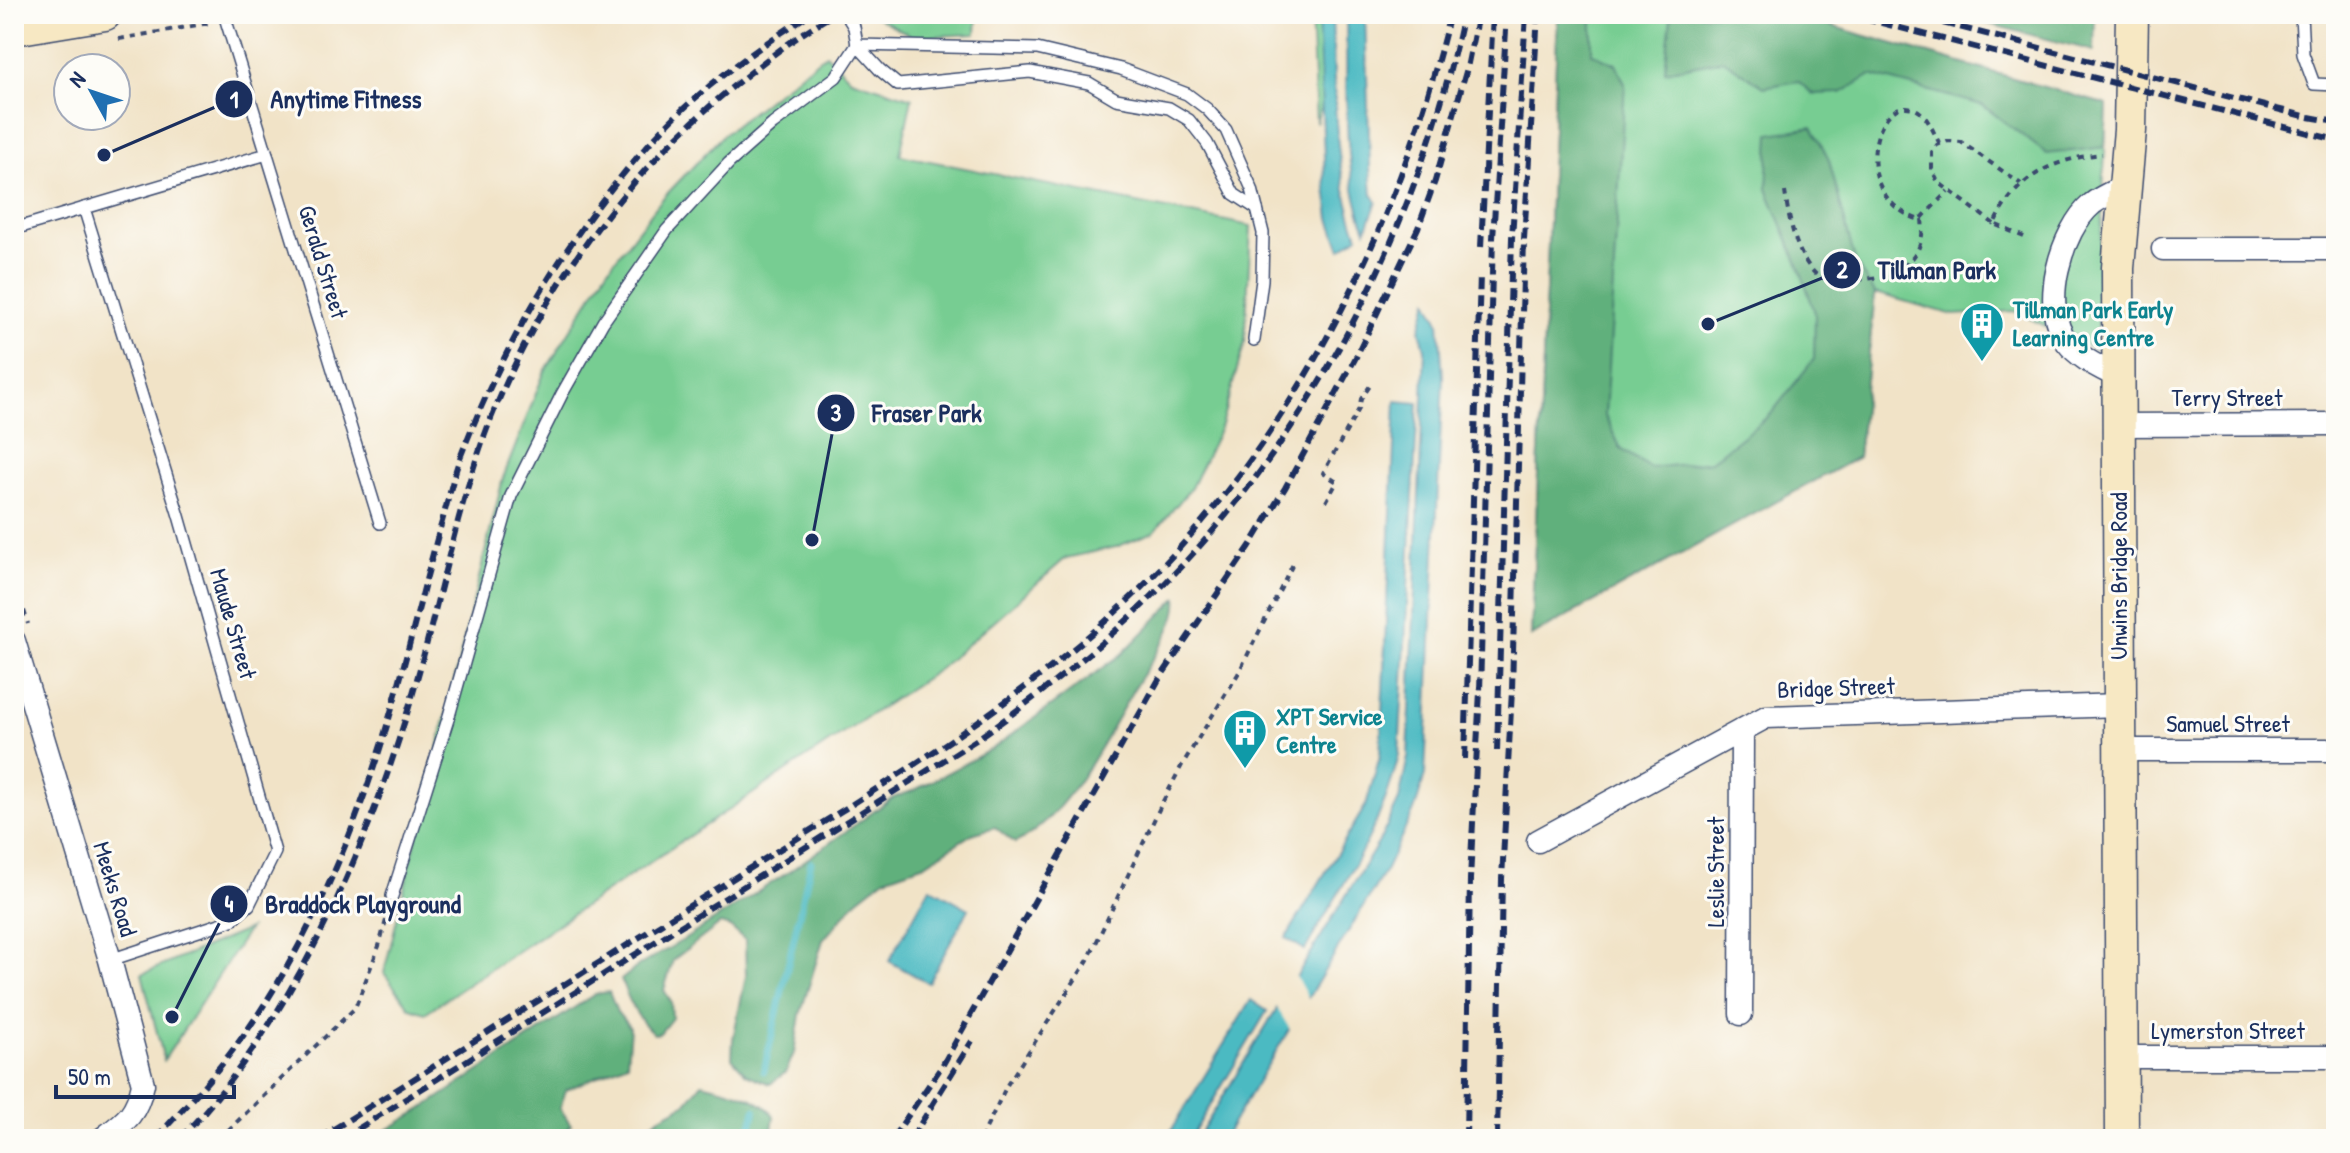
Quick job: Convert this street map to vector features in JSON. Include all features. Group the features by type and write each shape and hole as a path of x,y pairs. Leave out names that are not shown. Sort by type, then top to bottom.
{"main road":[{"path":"14,29 105,14"},
{"name":"Unwins Bridge Road","path":"2122,1139 2118,268 2130,130 2132,14"}],"street":[{"path":"2118,377 2081,357 2064,339 2056,312 2055,284 2060,255 2073,228 2092,204 2125,186"},
{"path":"2163,249 2336,249"},
{"name":"Terry Street","path":"2118,425 2336,424"},
{"name":"Meeks Road","path":"14,641 110,960 143,1084 139,1102 130,1118 102,1139"},
{"name":"Bridge Street","path":"1538,841 1766,717 2120,705"},
{"name":"Leslie Street","path":"1741,1014 1742,730"},
{"name":"Samuel Street","path":"2120,750 2336,750"},
{"name":"Lymerston Street","path":"2120,1057 2336,1057"}],"lane":[{"name":"Gerald Street","path":"224,14 380,523"},
{"path":"846,14 854,27 857,45 898,85 1030,72 1089,83 1116,99 1169,108 1189,120 1207,143 1234,194 1257,209"},
{"path":"2301,14 2303,54 2314,84 2336,85"},
{"path":"857,45 1037,49 1081,58 1187,94 1207,109 1226,130 1241,160 1257,209 1263,233 1262,280 1254,340"},
{"path":"392,896 449,716 511,496 562,394 603,322 667,230 729,163 773,124 836,77 857,45"},
{"path":"14,229 267,154"},
{"name":"Maude Street","path":"84,208 179,516 275,852 249,905 232,920 110,960"}],"path":[{"path":"1922,219 1910,217 1886,198 1876,179 1875,142 1888,116 1907,107 1925,117 1940,144"},
{"path":"2021,184 1961,142 1948,141 1932,152 1932,170 1938,182 1994,224 2024,237"},
{"path":"1994,224 2008,198 2021,184 2053,164 2076,157 2104,154"},
{"path":"1785,192 1788,214 1803,258 1819,277 1846,282 1878,277 1909,263 1918,252 1922,219 1948,191"},
{"path":"1326,502 1337,482 1323,473 1372,383"},
{"path":"981,1139 1007,1085 1088,960 1168,790 1243,664 1293,564"},
{"path":"219,1139 355,1008 379,946 392,896"}],"green space":[{"path":"871,14 977,14 976,34 914,37"},
{"path":"1311,14 1318,14 1323,99 1316,123"},
{"path":"1558,14 1789,14 2107,105 2096,350 2014,311 1954,315 1875,293 1858,457 1531,636"},
{"path":"1558,14 1592,14 1592,53 1616,64 1625,84 1605,416 1621,449 1650,468 1711,461 1770,415 1814,359 1815,313 1767,189 1770,134 1812,127 1829,160 1856,264 1875,293 1858,457 1531,636"},
{"path":"1646,14 1789,14 2107,105 2105,147 2047,154 1982,105 1871,75 1841,93 1813,94 1798,81 1764,87 1723,60 1665,71 1671,18"},
{"path":"1950,14 2095,14 2094,51"},
{"path":"826,54 851,79 912,98 900,155 1251,226 1245,342 1220,428 1191,488 1154,532 1116,547 1066,558 939,669 425,1013 410,1008 384,973 503,478 544,373 608,269 663,198 724,134"},
{"path":"1177,598 1174,619 1163,643 1099,750 1052,815 1015,843 995,827 972,834 925,864 885,878 857,900 823,940 800,1015 794,1053 786,1072 770,1084 746,1074 732,1058 746,976 745,940 730,927 720,924 673,960 664,990 671,1002 672,1018 660,1033 654,1034 643,1022 621,980 638,966 790,871 893,798 915,790 992,749 1122,654"},
{"path":"249,929 164,1060 142,974"},
{"path":"609,992 617,1012 630,1028 627,1063 566,1090 560,1108 571,1125 559,1139 372,1139 595,994"},
{"path":"702,1083 741,1094 768,1109 774,1116 771,1139 635,1139 657,1119 685,1104"}],"water":[{"path":"1318,14 1332,14 1339,154 1343,182 1358,236 1341,249 1330,219 1325,180"},
{"path":"1346,14 1365,14 1370,168 1372,194 1377,202 1366,230 1352,179 1349,151"},
{"path":"1428,300 1439,322 1443,377 1425,774 1416,806 1386,869 1223,1139 1197,1139 1380,840 1399,800 1408,757 1425,349 1420,330"},
{"path":"1396,401 1418,403 1399,755 1371,832 1305,950 1286,938 1366,805 1380,756"},
{"path":"930,887 969,909 928,983 889,961"},
{"path":"1251,1000 1267,1011 1190,1139 1166,1139"}],"pier":[{"path":"1294,973 1310,1002 1292,1033 1275,1004"}],"waterway":[{"path":"764,1071 811,862"},
{"path":"748,1139 755,1110"}],"railway":[{"path":"155,1139 214,1074 249,1028 296,951 336,869 382,742 460,458 520,328 569,246 626,170 658,134 730,70 810,14"},
{"path":"179,1139 220,1093 259,1040 294,984 353,862 399,739 479,452 511,372 535,324 591,236 658,156 736,84 796,38 834,14"},
{"path":"318,1139 935,751 1046,671 1149,580 1241,473 1319,351 1383,221 1409,153 1450,14"},
{"path":"342,1139 976,740 1075,665 1167,581 1221,522 1270,458 1315,390 1355,318 1390,245 1420,169 1444,92 1463,14"},
{"path":"892,1139 942,1066 1158,681 1250,546 1355,359 1418,228 1435,181 1467,68 1478,14"},
{"path":"1481,247 1493,14"},
{"path":"1466,1139 1470,879 1480,691 1493,238 1507,14"},
{"path":"1497,751 1512,238 1526,14"},
{"path":"1497,1139 1502,879 1512,690 1524,239 1538,14"},
{"path":"1846,14 2336,140"},
{"path":"1908,14 2336,122"},
{"path":"1465,759 1480,275"},
{"path":"911,1139 972,1041"}],"place":[{"name":"Anytime Fitness","path":"104,155"},
{"name":"Tillman Park","path":"1708,324"},
{"name":"Tillman Park Early Learning Centre","path":"1982,363"},
{"name":"Fraser Park","path":"812,540"},
{"name":"XPT Service Centre","path":"1245,770"},
{"name":"Braddock Playground","path":"172,1017"}]}
